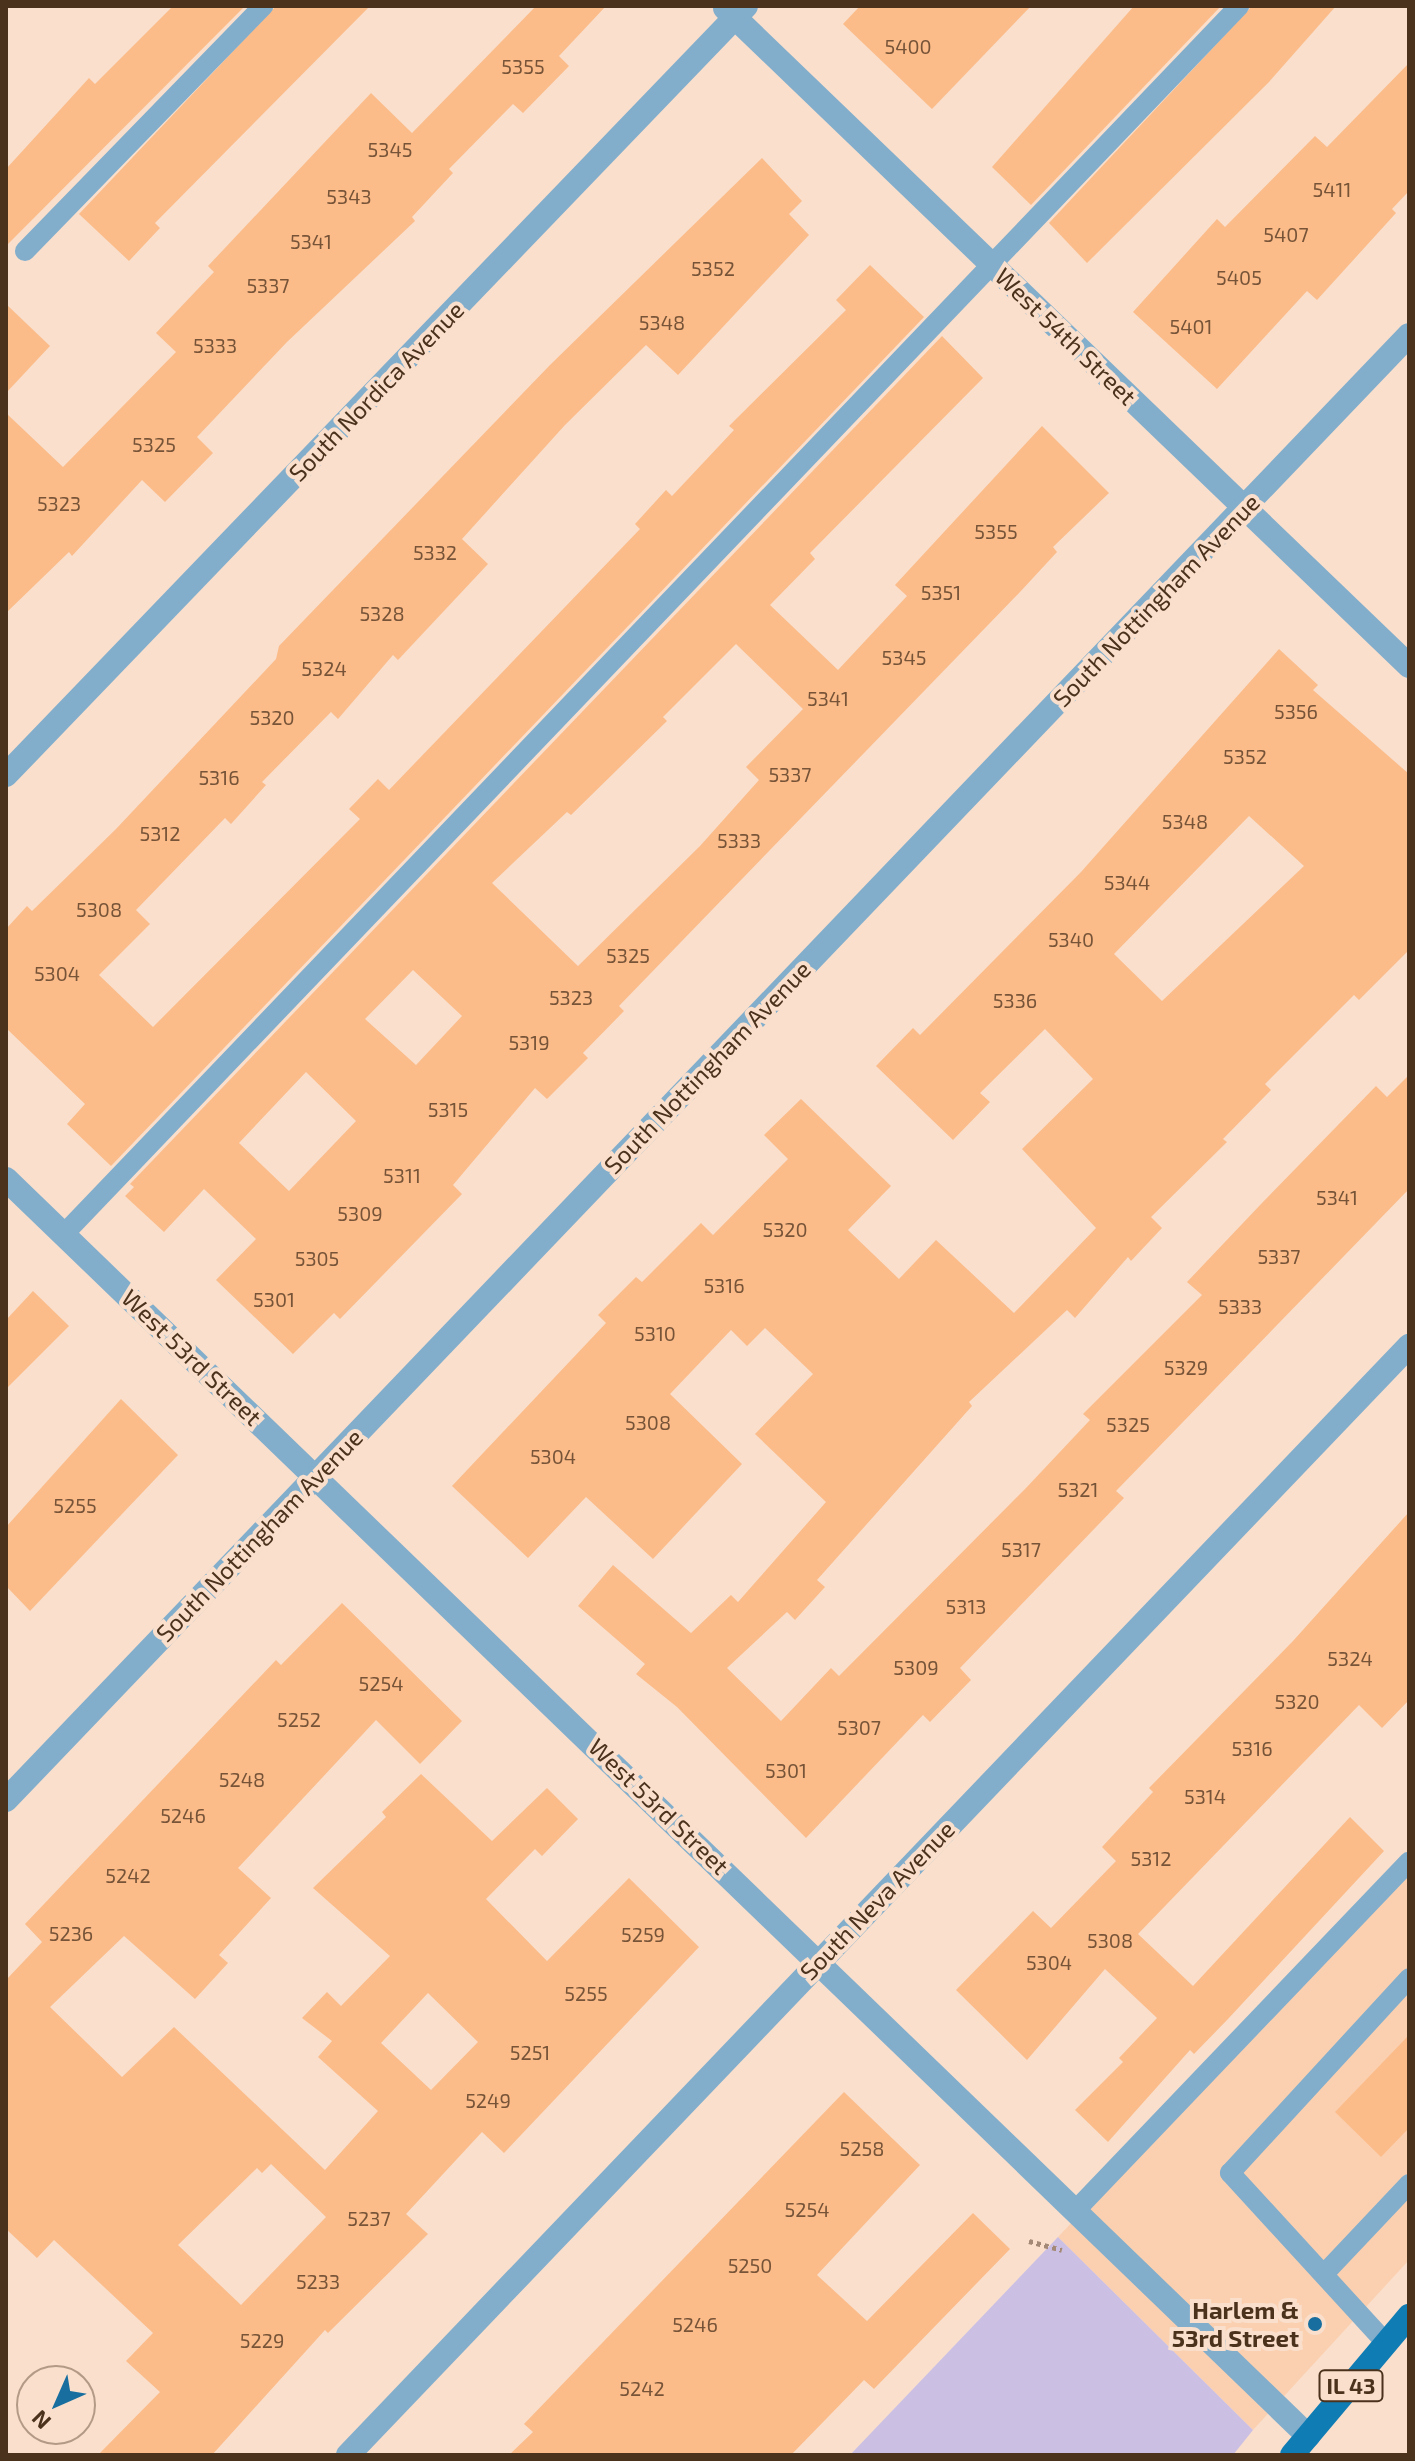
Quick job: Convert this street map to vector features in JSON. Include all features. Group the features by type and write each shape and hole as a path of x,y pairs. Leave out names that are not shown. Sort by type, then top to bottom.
{"main road":[{"name":"IL 43","path":"1300,2446 1409,2316"}],"street":[{"name":"West 54th Street","path":"735,10 992,264 1409,666"},
{"name":"South Nordica Avenue","path":"6,775 735,10"},
{"name":"South Nottingham Avenue","path":"6,1800 1409,335"},
{"name":"West 53rd Street","path":"6,1179 1075,2211 1300,2446"},
{"name":"South Neva Avenue","path":"348,2455 1409,1346"}],"lane":[{"path":"25,251 263,6"},
{"path":"64,1234 1239,6"},
{"path":"1075,2211 1409,1862"},
{"path":"1386,2343 1230,2173 1409,1978"},
{"path":"1324,2274 1409,2184"}],"path":[{"path":"1029,2241 1062,2250"}],"shaded area":[{"path":"1409,1867 1409,2260 1253,2430 1058,2237"},
{"path":"1058,2237 1253,2430 1233,2455 850,2455"}],"building":[{"path":"173,6 245,6 6,246 6,169 89,78 95,84"},
{"path":"276,6 370,6 155,223 160,228 129,261 79,214"},
{"path":"536,6 606,6 559,56 569,66 523,113 513,104 449,169 453,173 412,217 415,221 287,342 197,437 213,453 165,502 142,480 72,556 69,552 6,613 6,413 63,467 176,352 156,333 214,272 208,266 371,93 412,133"},
{"path":"860,6 1031,6 932,109 843,24"},
{"path":"1134,6 1221,6 1031,205 992,167"},
{"path":"1252,6 1336,6 1269,82 1087,263 1049,223"},
{"path":"1409,63 1409,191 1392,209 1396,213 1317,300 1307,291 1217,389 1133,312 1217,219 1225,227 1315,136 1327,147"},
{"path":"762,158 802,201 789,214 809,235 678,375 646,345 565,425 462,539 488,564 398,660 393,655 338,719 331,712 262,782 266,785 231,824 225,818 136,910 150,924 99,975 153,1027 360,819 349,809 378,779 389,790 640,529 635,524 666,490 672,496 734,430 729,426 846,310 836,300 870,265 924,317 111,1166 67,1124 85,1104 6,1028 6,929 27,906 32,911 116,829 276,659 279,646 550,365"},
{"path":"6,304 50,346 6,393"},
{"path":"942,336 983,378 810,553 815,559 770,605 838,670 907,596 895,585 1042,426 1109,493 1053,547 1057,552 1020,592 619,1006 624,1011 583,1053 588,1058 547,1099 535,1088 453,1185 462,1194 340,1319 334,1313 293,1354 216,1280 256,1239 204,1189 164,1232 125,1196 134,1187 130,1184","holes":["736,644 803,709 746,767 759,780 700,846 578,966 492,883 567,812 571,815 667,721 663,717","413,970 462,1016 416,1065 365,1019","306,1072 356,1121 289,1191 239,1143"]},
{"path":"1279,649 1318,685 1313,690 1409,774 1409,950 1359,1000 1354,995 1265,1084 1271,1090 1223,1139 1227,1142 1151,1217 1162,1228 1131,1261 1128,1257 1075,1318 1067,1310 969,1402 972,1406 817,1580 825,1587 795,1620 787,1612 727,1668 781,1721 831,1668 839,1676 1090,1420 1083,1414 1202,1295 1187,1282 1262,1203 1376,1086 1387,1097 1409,1075 1409,1189 1116,1491 1124,1498 960,1668 971,1680 930,1722 923,1715 806,1838 677,1707 636,1674 645,1664 578,1606 613,1565 691,1633 731,1595 738,1602 826,1502 755,1434 813,1374 765,1328 747,1346 731,1330 670,1394 742,1464 653,1559 586,1497 528,1558 452,1486 606,1323 598,1315 636,1277 642,1282 701,1223 713,1235 788,1159 764,1135 801,1099 891,1186 848,1230 899,1279 936,1240 1014,1313 1096,1228 1022,1149 1093,1079 1045,1029 980,1093 990,1102 953,1140 876,1066 913,1028 920,1035 1081,872","holes":["1249,816 1304,866 1162,1001 1114,954"]},
{"path":"33,1291 69,1326 6,1389 6,1320"},
{"path":"121,1399 178,1455 30,1611 6,1586 6,1527"},
{"path":"1409,1512 1409,1700 1382,1728 1359,1705 1138,1934 1193,1986 1350,1817 1384,1851 1194,2054 1190,2050 1108,2142 1075,2110 1123,2062 1119,2058 1157,2018 1105,1969 1027,2060 956,1990 1033,1911 1051,1928 1116,1861 1102,1847 1153,1792 1149,1788 1293,1641"},
{"path":"342,1603 462,1721 420,1764 376,1720 238,1868 271,1898 219,1955 228,1963 195,1999 124,1936 50,2007 122,2077 174,2027 325,2170 378,2111 318,2057 332,2041 302,2018 327,1992 341,2006 390,1956 313,1888 386,1817 382,1812 421,1774 492,1841 547,1788 578,1819 542,1856 535,1849 486,1899 547,1961 629,1878 699,1947 504,2153 482,2132 406,2214 428,2234 328,2333 325,2330 212,2455 98,2455 160,2392 126,2361 153,2333 54,2240 37,2258 6,2229 6,1980 42,1942 25,1924 276,1660 281,1665","holes":["428,1993 478,2042 431,2090 381,2043","271,2164 326,2217 241,2305 178,2245 257,2168 262,2173"]},
{"path":"1409,2035 1409,2128 1381,2157 1335,2112"},
{"path":"844,2092 920,2165 817,2275 867,2321 973,2213 1010,2249 874,2389 864,2380 791,2455 509,2455 533,2432 524,2424"}],"place":[{"name":"Harlem & 53rd Street","path":"1315,2324"}]}
